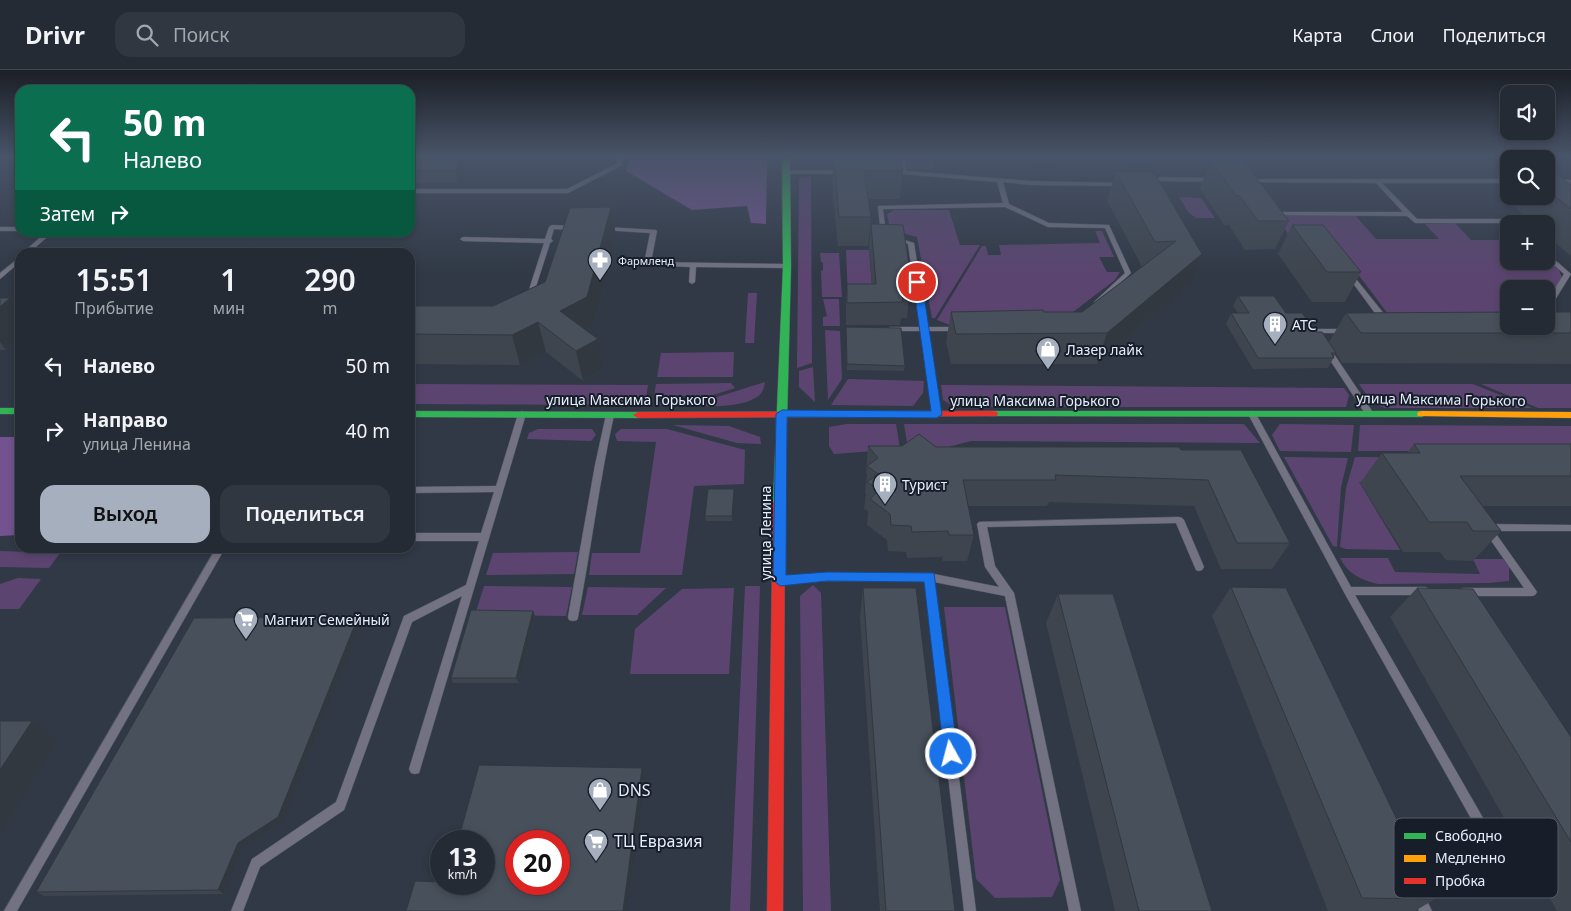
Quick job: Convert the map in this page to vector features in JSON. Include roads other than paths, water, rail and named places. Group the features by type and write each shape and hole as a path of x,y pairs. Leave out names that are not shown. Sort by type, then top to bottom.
{"main road":[{"name":"улица Ленина","path":"775,911 786,195"},
{"path":"0,411 15,411"},
{"name":"улица Максима Горького","path":"415,414 936,415 1369,412 1571,416"}],"lane":[{"path":"1003,195 1006,205"},
{"path":"1390,195 1415,221 1500,221"},
{"path":"936,415 925,329 911,244 883,236 880,206 1006,205 1048,225 1107,226 1128,273 1088,311"},
{"path":"1271,220 1266,213 1408,214"},
{"path":"520,304 529,300 550,241 552,227 580,228"},
{"path":"0,229 15,229"},
{"path":"598,229 654,231 648,264 786,266"},
{"path":"32,248 44,237"},
{"path":"463,239 550,241"},
{"path":"1555,262 1568,274 1555,294"},
{"path":"0,276 15,263"},
{"path":"692,282 693,266"},
{"path":"1345,268 1392,330 1382,330"},
{"path":"886,329 963,330"},
{"path":"1354,331 1315,331 1369,412"},
{"path":"415,769 522,414"},
{"path":"1252,414 1348,591 1477,818"},
{"path":"573,618 610,415"},
{"path":"415,490 499,489"},
{"path":"1075,911 1009,594 990,568 982,524 1179,520 1199,567"},
{"path":"1454,592 1532,592 1486,527 1571,528"},
{"path":"415,538 485,537"},
{"path":"10,911 217,553"},
{"path":"780,580 827,576 929,577 1009,594"},
{"path":"929,577 970,911"},
{"path":"237,911 256,863 340,806 408,619 469,588"},
{"path":"1348,591 1435,591"},
{"path":"1420,898 1426,911"}],"place":[{"name":"Фармленд","path":"600,281"},
{"name":"АТС","path":"1275,345"},
{"name":"Лазер лайк","path":"1048,370"},
{"name":"Турист","path":"885,505"},
{"name":"Магнит Семейный","path":"246,640"},
{"name":"DNS","path":"600,811"},
{"name":"ТЦ Евразия","path":"596,862"}]}
